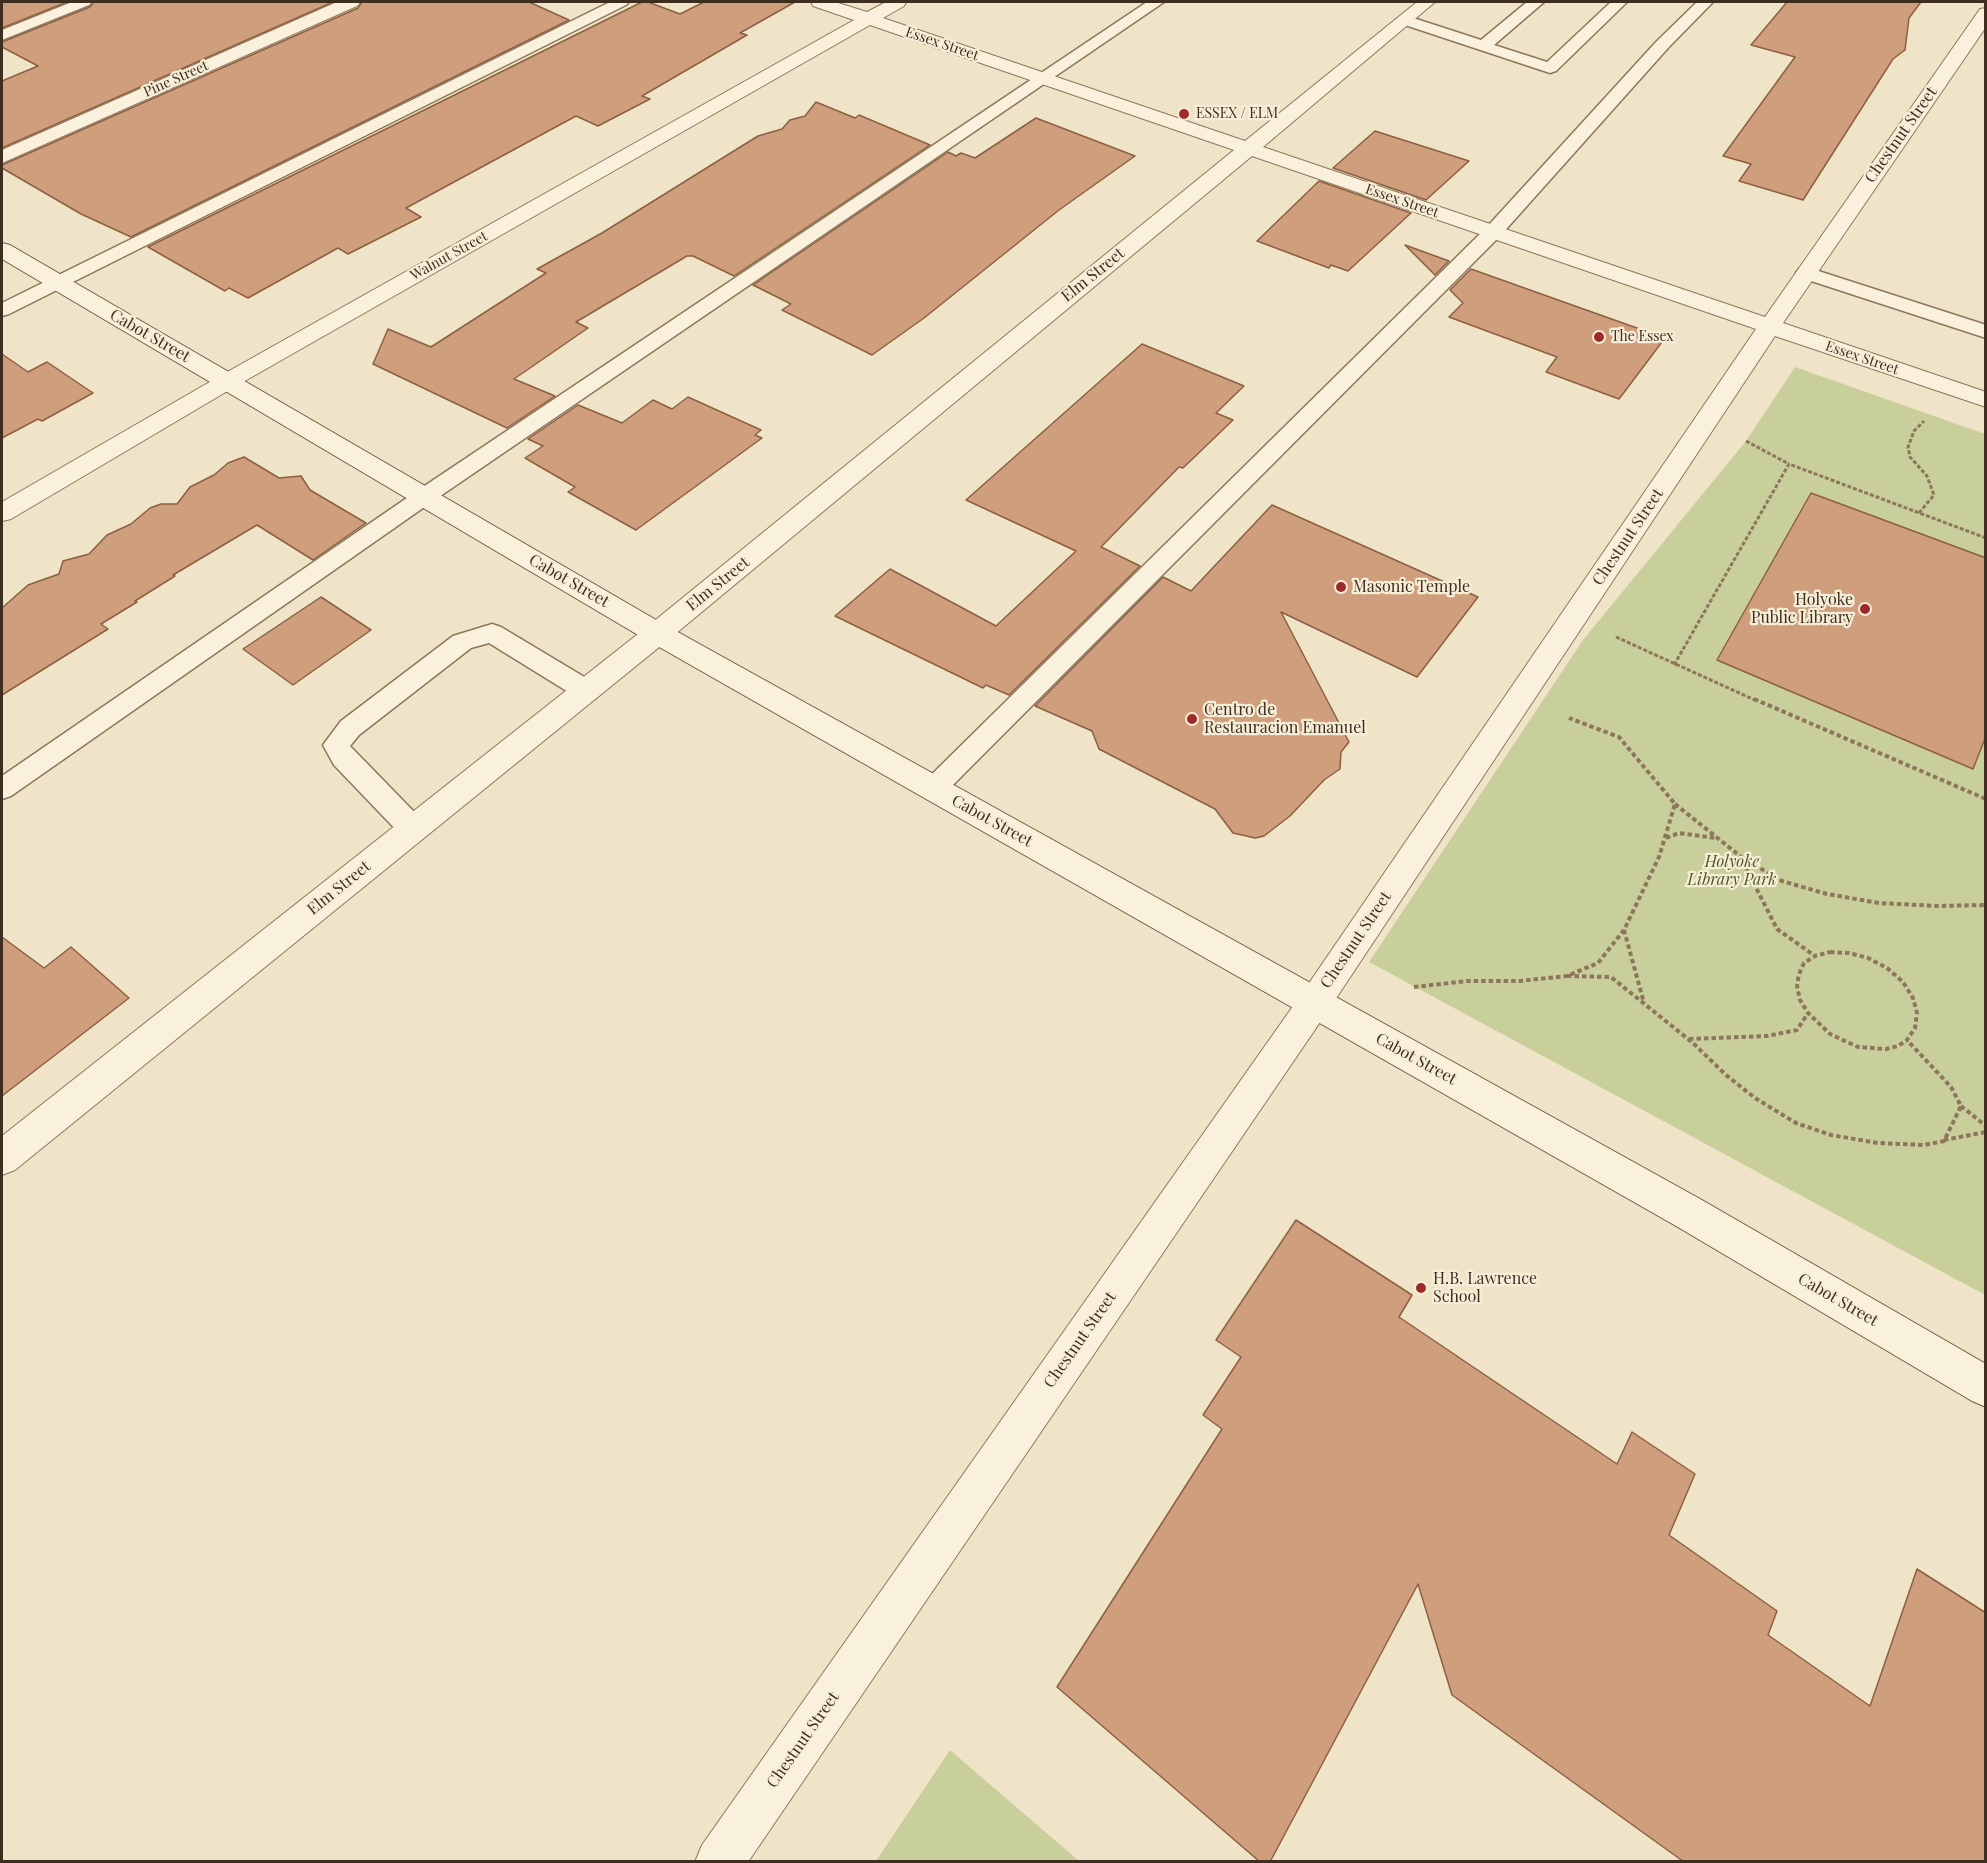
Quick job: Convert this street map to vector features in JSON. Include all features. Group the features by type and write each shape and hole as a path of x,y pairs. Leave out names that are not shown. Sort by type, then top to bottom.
{"street":[{"name":"Pine Street","path":"2,157 351,2"},
{"name":"Essex Street","path":"819,2 1986,400"},
{"name":"Walnut Street","path":"2,513 228,381 898,2"},
{"name":"Elm Street","path":"2,1158 658,633 1428,2"},
{"name":"Chestnut Street","path":"719,1862 1315,1002 1770,326 1986,13"},
{"name":"Cabot Street","path":"2,250 658,633 1689,1213 1986,1387"}],"lane":[{"path":"2,35 84,2"},
{"path":"2,310 621,2"},
{"path":"2,789 425,496 1156,2"},
{"path":"1484,46 1536,2"},
{"path":"1404,20 1550,68 1619,2"},
{"path":"934,788 1493,232 1662,45 1705,2"},
{"path":"1806,273 1986,332"},
{"path":"413,829 343,758 336,745 350,728 462,642 492,633 587,690"}],"path":[{"path":"1919,513 1934,495 1927,476 1910,457 1908,447 1914,431 1929,414"},
{"path":"1746,441 1789,464 1986,538"},
{"path":"1674,665 1789,464"},
{"path":"1616,637 1674,665 1986,799"},
{"path":"1569,718 1619,737 1675,804 1740,856 1782,881 1827,894 1879,903 1986,906"},
{"path":"1567,976 1598,963 1624,930 1666,838 1675,804"},
{"path":"1666,838 1679,833 1716,838"},
{"path":"1740,856 1777,929 1815,956"},
{"path":"1624,930 1645,1005"},
{"path":"1830,952 1849,953 1868,958 1887,968 1902,982 1913,998 1917,1013 1915,1028 1907,1040 1898,1046 1886,1049 1858,1047 1830,1034 1808,1013 1800,999 1797,986 1804,963 1815,956 1830,952"},
{"path":"1414,987 1467,981 1520,981 1567,976 1611,977 1755,1098 1796,1123 1831,1136 1878,1143 1924,1145 1986,1132"},
{"path":"1687,1039 1767,1036 1797,1030 1808,1013"},
{"path":"1907,1040 1951,1087 1961,1106 1986,1126"},
{"path":"1944,1141 1961,1106"}],"green space":[{"name":"Holyoke Library Park","path":"1795,367 1985,434 1985,1295 1369,962 1583,640 1746,441"},
{"path":"950,1750 1079,1861 876,1861"}],"building":[{"path":"2,2 67,2 2,28"},
{"path":"94,2 333,2 2,148 2,81 38,66 2,47 2,42 90,7"},
{"path":"362,2 529,2 569,20 131,237 81,214 2,168 2,165 358,8"},
{"path":"642,2 648,2 680,14 704,2 795,2 740,33 747,35 642,96 650,99 598,126 576,116 406,208 421,217 348,254 338,248 248,298 229,288 225,291 148,247"},
{"path":"1787,2 1921,2 1909,18 1905,50 1893,59 1803,200 1739,181 1751,164 1723,156 1795,57 1751,45"},
{"path":"816,102 855,118 859,115 930,145 734,276 693,256 687,256 576,322 588,328 514,379 555,396 507,428 373,364 388,329 431,347 546,273 537,269 602,233 758,136 782,129 790,120 805,116"},
{"path":"1036,118 1135,156 1059,210 924,318 872,355 782,310 791,304 753,285 948,152 956,156 961,153 975,158"},
{"path":"1375,131 1469,161 1426,200 1333,168"},
{"path":"1319,181 1411,213 1348,271 1331,265 1329,268 1257,241"},
{"path":"1405,245 1449,261 1435,275"},
{"name":"The Essex","path":"1471,269 1665,338 1619,399 1546,372 1557,357 1449,317 1463,303 1450,290"},
{"path":"1142,344 1244,386 1216,413 1233,420 1183,468 1179,467 1101,547 1140,566 1009,695 986,685 983,688 835,616 890,569 996,626 1076,551 966,500"},
{"path":"2,354 28,372 47,362 93,393 42,421 38,419 2,438"},
{"path":"688,397 761,430 755,435 762,438 636,530 568,492 575,487 525,458 543,446 528,439 578,405 622,423 653,400 672,409"},
{"path":"244,457 279,478 301,476 310,490 366,523 313,560 257,525 173,575 175,576 101,624 108,629 2,695 2,608 28,585 59,574 63,561 89,554 107,535 131,524 150,508 161,504 177,504 190,487 214,475 228,463"},
{"name":"Holyoke Public Library","path":"1811,493 1986,558 1986,736 1973,769 1717,660"},
{"path":"1272,505 1478,597 1417,677 1281,612 1349,742 1341,752 1340,769 1324,780 1290,816 1264,836 1255,838 1233,833 1215,809 1099,749 1092,731 1035,706 1163,577 1191,591"},
{"path":"321,597 371,630 293,685 243,649"},
{"path":"2,937 44,968 71,947 129,998 2,1096"},
{"path":"1296,1220 1412,1295 1399,1317 1617,1464 1632,1432 1695,1474 1669,1535 1777,1611 1768,1635 1870,1706 1917,1569 1986,1613 1986,1862 1684,1862 1452,1695 1418,1584 1270,1862 1260,1862 1057,1687 1222,1429 1203,1415 1241,1357 1216,1340"}],"place":[{"name":"ESSEX / ELM","path":"1184,114"},
{"name":"The Essex","path":"1599,337"},
{"name":"Masonic Temple","path":"1341,587"},
{"name":"Holyoke Public Library","path":"1865,609"},
{"name":"Centro de Restauracion Emanuel","path":"1192,719"},
{"name":"H.B. Lawrence School","path":"1421,1288"}]}
